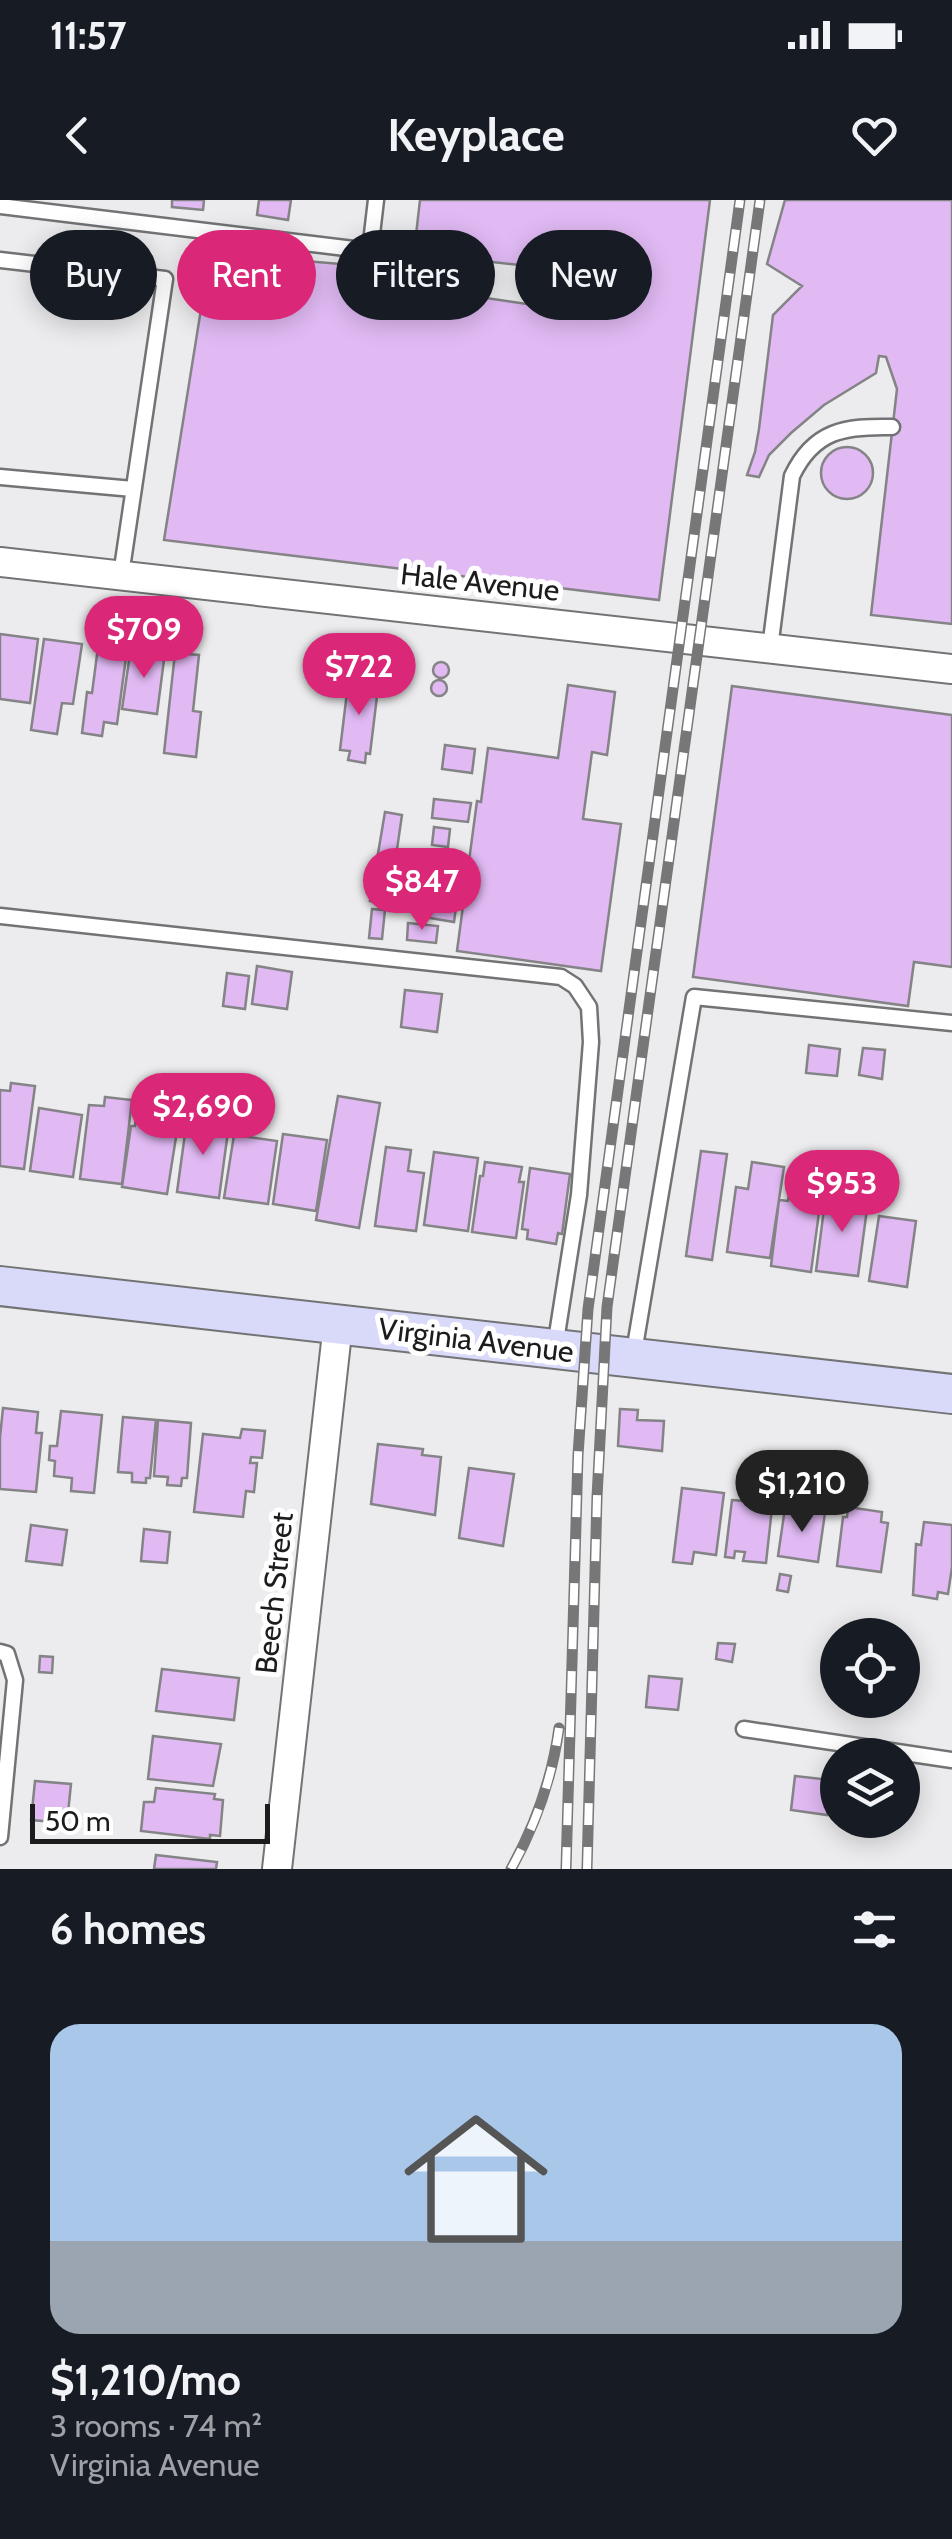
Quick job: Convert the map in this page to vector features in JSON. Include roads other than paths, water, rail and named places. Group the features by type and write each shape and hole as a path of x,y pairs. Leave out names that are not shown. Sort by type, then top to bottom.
{"main road":[{"name":"Virginia Avenue","path":"0,1286 952,1394"}],"street":[{"name":"Hale Avenue","path":"0,562 952,669"},
{"name":"Beech Street","path":"277,1869 338,1324"}],"lane":[{"path":"0,206 370,250 376,200"},
{"path":"0,260 165,280 121,574"},
{"path":"770,648 792,476 802,456 818,441 839,431 857,426 892,427"},
{"path":"0,478 133,489"},
{"path":"0,916 561,977 576,986 589,1007 590,1042 579,1195 554,1349"},
{"path":"633,1358 694,997 952,1023"},
{"path":"0,1652 7,1654 16,1680 0,1837"},
{"path":"744,1729 952,1760"}],"railway":[{"path":"566,1869 578,1455 588,1309 740,200"},
{"path":"587,1869 597,1497 607,1307 760,200"},
{"path":"511,1869 542,1801 559,1728"}]}
